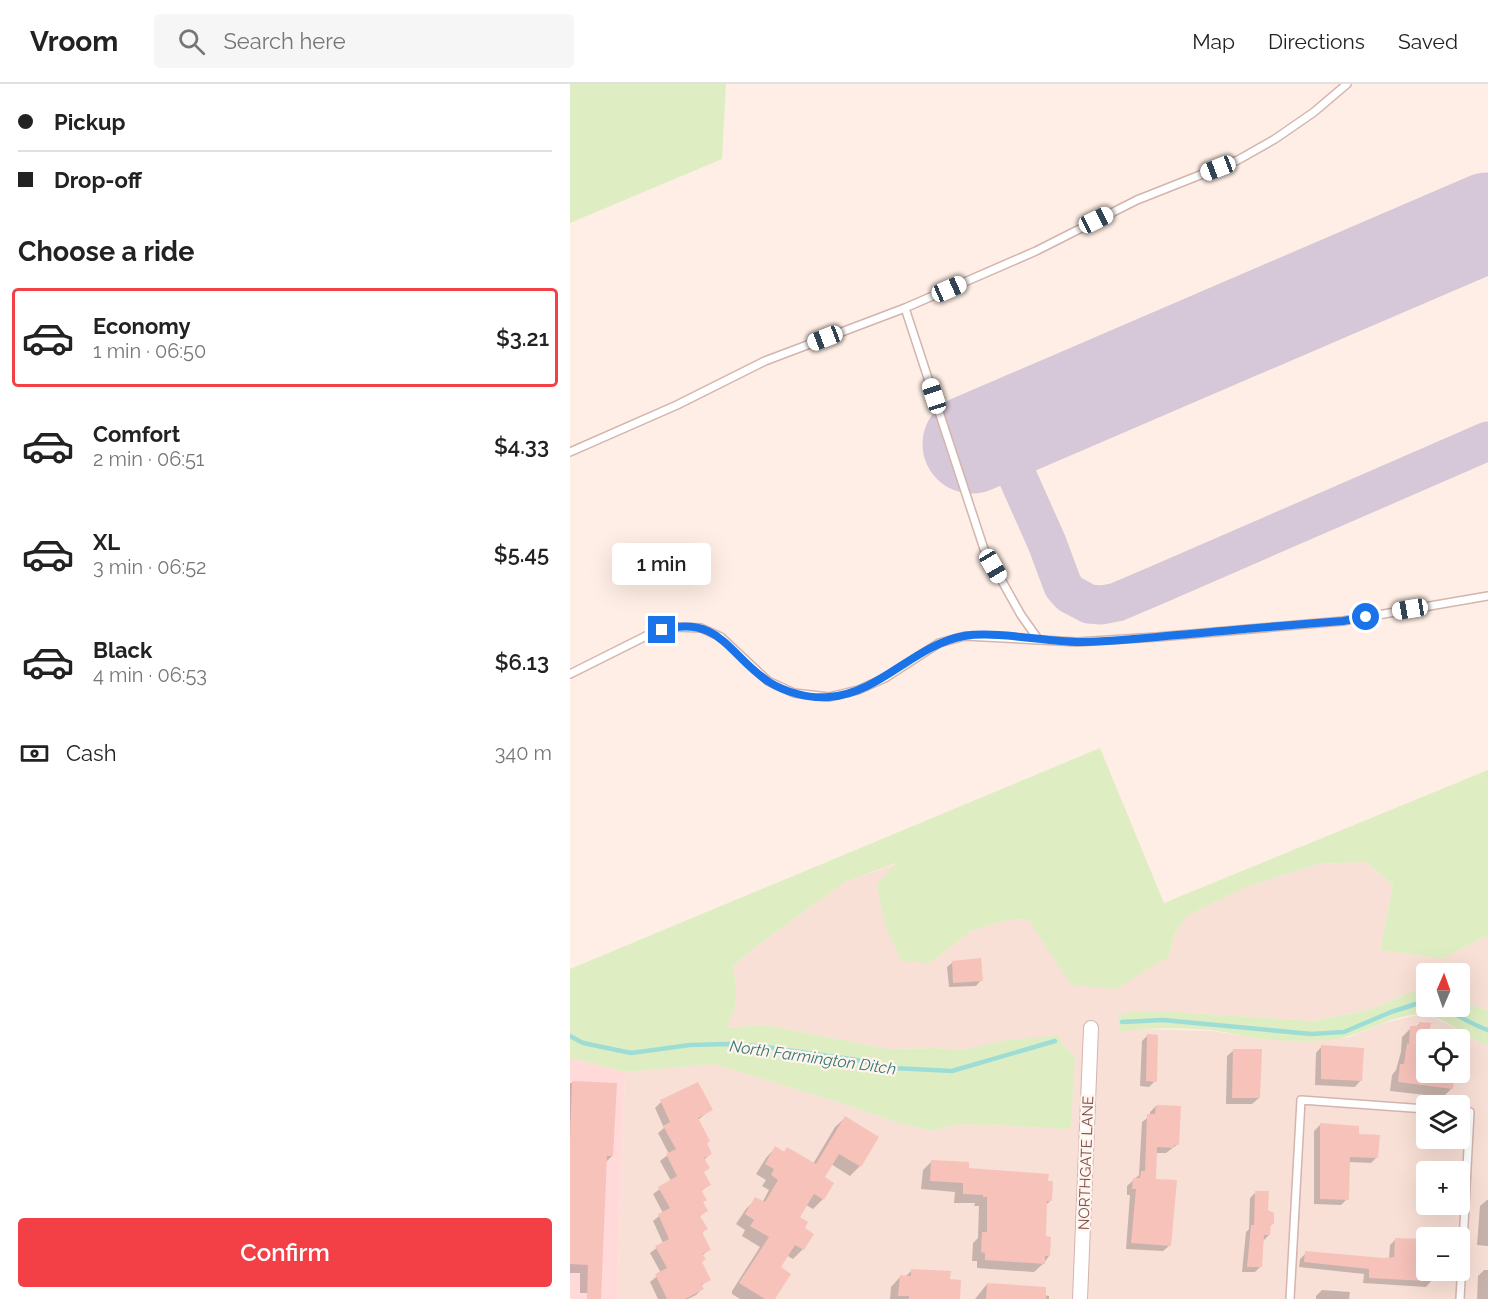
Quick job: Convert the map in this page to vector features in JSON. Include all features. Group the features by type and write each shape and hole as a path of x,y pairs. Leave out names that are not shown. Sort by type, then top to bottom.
{"street":[{"name":"NORTHGATE LANE","path":"1080,1299 1091,1028"}],"lane":[{"path":"570,452 677,405 765,361 905,308 1036,251 1137,200 1238,160 1275,139 1314,112 1347,84"},
{"path":"905,308 984,549 1021,615 1038,639"},
{"path":"570,674 650,634 674,627 701,628 721,637 768,681 794,693 829,697 858,690 885,678 939,643 965,636 1077,642 1157,637 1343,621 1488,596"},
{"path":"1290,1299 1301,1100 1416,1108"},
{"path":"1460,1299 1468,1149"}],"shaded area":[{"path":"1366,862 1393,885 1380,950 1442,959 1488,935 1488,1010 1470,1004 1470,963 1416,963 1416,992 1368,1010 1311,1021 1179,1012 1130,1012 1120,1026 1120,1031 1137,1029 1213,1031 1261,1039 1329,1040 1350,1037 1381,1024 1413,1016 1432,1017 1455,1029 1416,1029 1416,1083 1470,1083 1470,1038 1488,1045 1488,1299 617,1299 625,1072 714,1064 901,1124 933,1131 952,1125 966,1124 1067,1129 1075,1056 1063,1045 1008,1040 962,1050 889,1049 765,1025 725,1028 736,986 733,966 845,882 898,863 930,963 971,931 1003,921 1028,919 1038,933 1169,956 1175,933 1188,915 1246,887 1318,864"},
{"path":"570,1058 625,1072 617,1299 570,1299"}],"green space":[{"path":"570,84 726,84 722,159 570,223"},
{"path":"1100,748 1164,903 1488,770 1488,935 1442,959 1380,950 1393,885 1366,862 1318,864 1246,887 1188,915 1175,933 1169,956 1117,989 1071,985 1028,919 1003,921 971,931 930,963 901,961 885,925 877,885 896,863 845,882 733,966 736,986 735,1008 726,1028 765,1025 889,1049 962,1050 1007,1040 1059,1035 1063,1045 1075,1056 1071,1126 1067,1129 966,1124 952,1125 933,1131 901,1124 714,1064 625,1072 570,1058 570,969"},
{"path":"1416,991 1416,1015 1391,1020 1354,1035 1330,1040 1261,1039 1217,1031 1177,1028 1120,1032 1118,1016 1130,1012 1179,1012 1312,1021 1368,1010"},
{"path":"1470,1004 1488,1010 1488,1045 1470,1037 1470,1029 1456,1029 1434,1017 1470,1017"}],"building":[{"path":"981,958 983,981 953,983 952,961"},
{"path":"1419,1022 1431,1023 1430,1029 1416,1029 1416,1083 1454,1083 1453,1089 1398,1082 1400,1064 1404,1064 1407,1043 1409,1044 1410,1026 1419,1026"},
{"path":"1147,1034 1158,1035 1157,1082 1146,1081"},
{"path":"1321,1045 1364,1048 1362,1081 1321,1079"},
{"path":"1233,1049 1262,1049 1260,1098 1232,1098"},
{"path":"572,1081 617,1083 613,1156 607,1156 601,1299 587,1299 588,1265 570,1264"},
{"path":"698,1082 713,1110 698,1118 710,1141 707,1143 712,1154 704,1158 710,1168 704,1172 711,1185 701,1190 707,1200 703,1202 708,1211 700,1216 708,1229 702,1232 711,1250 702,1254 706,1259 702,1262 711,1280 701,1285 704,1289 685,1299 667,1299 655,1274 667,1268 655,1246 669,1239 658,1214 670,1208 658,1187 677,1176 666,1154 676,1149 663,1126 670,1122 660,1100"},
{"path":"1156,1105 1181,1106 1179,1145 1174,1145 1174,1148 1157,1147 1156,1179 1177,1180 1171,1246 1131,1243 1136,1189 1132,1189 1133,1178 1140,1178 1141,1171 1145,1171 1147,1114 1155,1114"},
{"path":"845,1116 879,1137 861,1167 839,1154 825,1177 834,1183 824,1200 814,1194 800,1217 808,1222 805,1228 814,1234 804,1250 795,1245 781,1267 791,1274 775,1299 765,1299 739,1283 769,1237 750,1226 754,1220 745,1214 755,1197 765,1202 778,1180 771,1175 774,1169 765,1164 775,1146 784,1152 787,1147 816,1164"},
{"path":"1320,1123 1359,1126 1359,1134 1380,1135 1378,1158 1350,1157 1349,1200 1320,1199"},
{"path":"931,1160 969,1162 969,1168 1049,1174 1048,1181 1053,1181 1052,1201 1047,1201 1046,1236 1051,1237 1050,1256 1045,1256 1045,1264 985,1260 985,1253 981,1252 982,1232 987,1232 987,1197 963,1194 963,1183 930,1181"},
{"path":"1255,1191 1269,1191 1268,1210 1274,1213 1274,1224 1271,1224 1270,1235 1264,1235 1262,1267 1247,1267 1251,1225 1254,1225"},
{"path":"1395,1238 1416,1239 1416,1280 1369,1278 1369,1269 1304,1262 1305,1251 1394,1257"},
{"path":"911,1269 951,1271 950,1279 961,1280 960,1299 909,1299 909,1296 898,1296 900,1275 911,1276"},
{"path":"987,1283 1046,1287 1046,1299 986,1299"}],"waterway":[{"name":"North Farmington Ditch","path":"1122,1022 1163,1020 1311,1034 1344,1032 1416,1004"},
{"name":"North Farmington Ditch","path":"1460,1017 1488,1030"},
{"name":"North Farmington Ditch","path":"570,1036 583,1043 631,1053 690,1045 729,1044 857,1060 893,1068 952,1071 1055,1041"}],"taxiway":[{"path":"998,433 1047,543 1063,586 1070,594 1089,604 1102,605 1117,602 1488,441"}],"runway":[{"path":"972,444 1488,222"}],"route":[{"path":"662,630 674,627 701,628 721,637 768,681 794,693 829,697 858,690 885,678 939,643 965,636 1077,642 1343,621 1366,617"}]}
